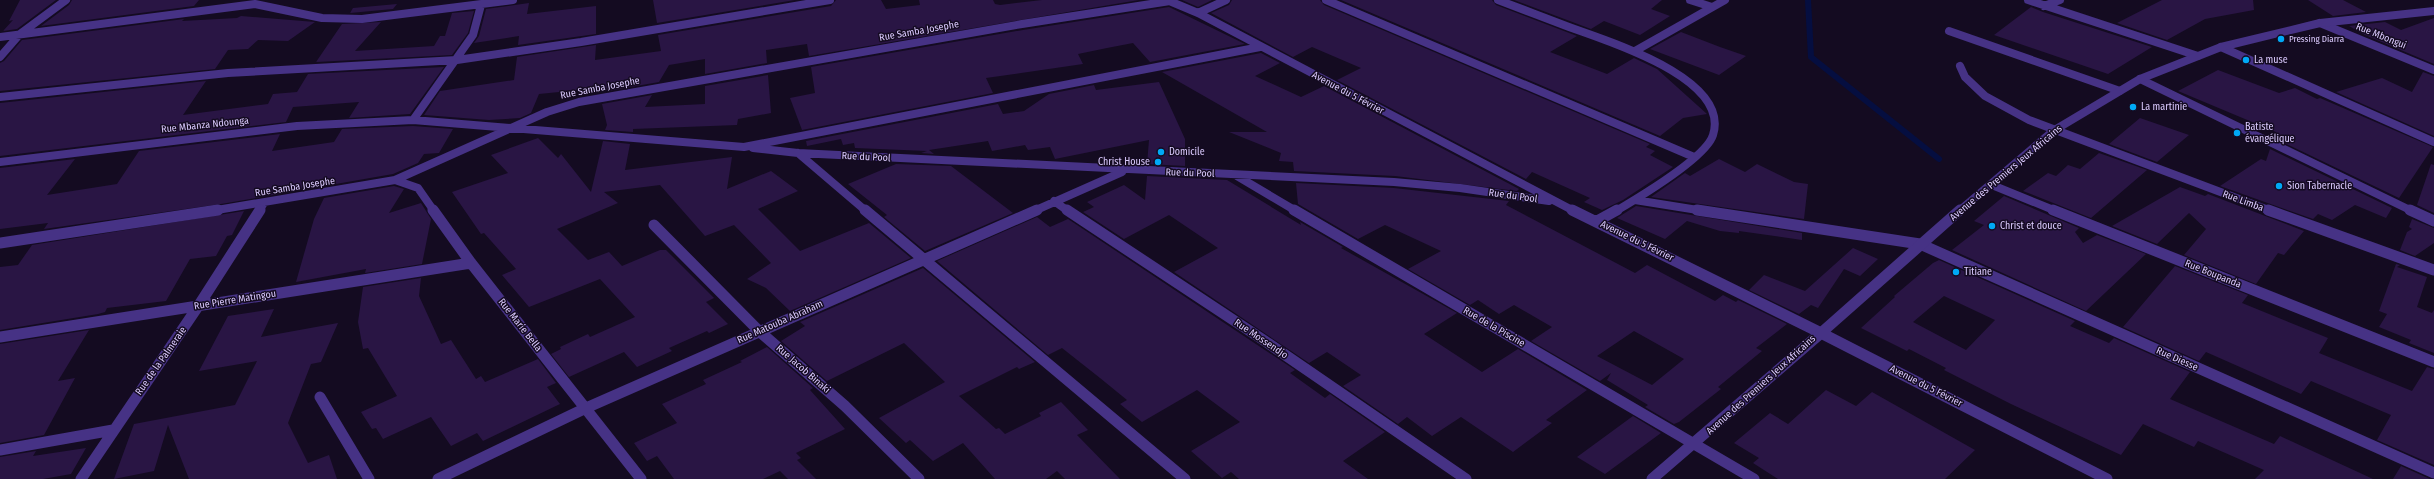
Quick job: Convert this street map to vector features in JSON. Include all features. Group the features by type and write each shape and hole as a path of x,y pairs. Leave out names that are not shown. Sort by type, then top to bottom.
{"street":[{"path":"0,57 20,34 66,0"},
{"path":"0,37 255,4 322,18 362,19 513,0"},
{"path":"0,97 228,73 457,60 581,42 830,0"},
{"path":"1198,14 1226,0"},
{"path":"1326,0 1694,157"},
{"path":"1498,0 1635,51 1678,76 1700,92 1710,104 1714,119 1713,135 1694,157 1635,200 1597,221"},
{"path":"1690,0 1712,7"},
{"path":"1635,51 1725,0"},
{"path":"2028,0 2198,56"},
{"path":"2044,6 2060,0"},
{"name":"Avenue du 5 Février","path":"1168,1 1198,14 1557,202 1821,333 2108,479"},
{"name":"Rue Samba Josephe","path":"0,243 395,180 516,128 547,112 579,102 1022,24 1168,1"},
{"path":"413,120 457,60 473,35 481,5"},
{"name":"Avenue des Premiers Jeux Africains","path":"1652,479 1695,444 1920,244 1992,185 2053,131 2140,79 2221,47 2320,22 2434,11"},
{"name":"Rue Mbongui","path":"2320,22 2434,70"},
{"path":"1949,31 2120,91"},
{"path":"744,147 1260,47"},
{"path":"2221,47 2434,142"},
{"name":"Rue Limba","path":"1960,66 1964,76 1981,92 2008,110 2053,131 2434,270"},
{"path":"2140,79 2434,221"},
{"name":"Rue Mbanza Ndounga","path":"0,162 297,126 413,120 744,147"},
{"name":"Rue du Pool","path":"744,147 798,153 1124,171 1394,182 1460,188 1557,202"},
{"path":"798,153 1185,479"},
{"name":"Rue Matouba Abraham","path":"438,479 586,408 1124,171"},
{"name":"Rue de la Piscine","path":"1235,175 1754,479"},
{"name":"Rue Marie Bella","path":"395,180 418,188 471,263 641,479"},
{"name":"Rue Boupanda","path":"1992,185 2434,362"},
{"name":"Rue Diesse","path":"1635,200 1920,244 2434,474"},
{"name":"Rue Mossendjo","path":"1054,201 1466,479"},
{"name":"Rue de la Palmeraie","path":"81,479 199,305 264,202"},
{"name":"Rue Jacob Binaki","path":"654,225 759,331 845,406 919,479"},
{"name":"Rue Pierre Matingou","path":"0,336 471,263"},
{"path":"320,397 369,479"},
{"path":"0,450 113,430"}],"building":[{"path":"20,0 56,0 17,29 3,31 13,20 9,21"},
{"path":"72,0 199,0 194,6 41,26 69,5"},
{"path":"653,0 795,0 657,23"},
{"path":"836,0 881,0 886,9 920,5 919,0 993,0 995,4 1000,5 1042,0 1139,0 809,56 807,44 766,50 767,63 705,74 705,59 669,65 659,82 608,91 609,90 579,94 579,90 539,94 531,113 520,118 489,120 424,115 440,91 514,80 517,57 596,45 595,60 661,51 658,35 831,6"},
{"path":"1182,0 1212,0 1198,7"},
{"path":"1232,0 1320,0 1324,5 1650,144 1646,147 1655,151 1650,155 1673,167 1623,200 1602,210 1584,202 1590,198 1532,172 1526,179 1337,80 1361,68 1312,47 1293,57 1211,13 1229,5"},
{"path":"1341,0 1492,0 1496,5 1577,36 1550,52 1607,74 1634,58 1657,69 1707,114 1683,118 1660,136"},
{"path":"1514,0 1662,0 1651,9 1670,16 1640,35 1604,21 1591,29"},
{"path":"2162,0 2253,0 2254,10 2205,19 2167,40 2117,23"},
{"path":"2308,0 2343,0 2366,12 2333,16"},
{"path":"529,3 527,14 596,6 596,34 518,45 519,36 474,43 479,36 486,9"},
{"path":"397,4 393,9 350,13 353,8"},
{"path":"1169,7 1245,44 1150,62 1133,43 1107,48 1078,54 1083,64 986,78 993,93 802,130 790,98 815,93 811,67 1023,30"},
{"path":"2031,7 2152,47 2108,74 1994,35"},
{"path":"474,11 468,33 452,55 316,62 342,24 381,22 355,51 434,46 440,36 445,36 452,13"},
{"path":"241,16 315,22 288,41 258,40 248,49 228,50 215,69 0,91 0,63 4,61 22,40 184,19 182,21 237,18"},
{"path":"2434,18 2434,64 2365,35 2349,26 2385,22 2401,30"},
{"path":"1681,32 1746,56 1719,75 1650,49"},
{"path":"1261,53 1280,63 1255,76 1301,97 1324,86 1519,189 1517,191 1395,176 1294,171 1293,162 1279,161 1281,153 1229,132 1267,132 1162,72"},
{"path":"444,67 410,114 349,118 359,102 293,107 286,122 0,156 0,103 206,81 183,115 268,104 273,94 297,92 308,74"},
{"path":"2218,70 2279,93 2295,88 2317,99 2320,98 2433,147 2399,198 2274,138 2276,132 2178,91"},
{"path":"2423,72 2434,76 2434,136 2336,92 2382,78 2412,92"},
{"path":"768,75 771,113 738,119 737,125 633,129 633,132 605,130 607,125 602,104 652,95 645,107 705,104 705,86"},
{"path":"1159,82 1185,139 1185,166 1147,164 1149,140 1055,159 1050,147 1028,150 1025,145 992,151 988,141 929,150 934,154 921,153 927,151 855,148 854,143 843,145 841,139 807,146 806,141 998,104 1003,114 1024,111 1049,94 1094,85 1096,90"},
{"path":"2140,118 2189,135 2157,162 2109,144"},
{"path":"413,126 453,129 439,153 424,154 418,163 393,174 221,204 44,229 48,223 0,229 0,168 75,159 47,195 117,184 139,151 280,134 272,151 334,142 342,129"},
{"path":"538,138 558,158 561,154 591,192 603,141 630,144 625,170 732,157 727,189 771,171 798,191 758,209 800,251 869,223 911,258 790,311 766,288 747,279 771,263 734,225 705,236 660,185 604,192 618,203 557,229 588,260 609,252 622,266 660,250 666,250 714,298 706,302 728,324 709,333 707,331 669,348 672,351 637,367 624,352 569,377 551,354 561,349 560,347 588,334 590,337 635,317 600,279 529,307 502,275 516,269 484,233 481,234 452,192 508,173 491,155"},
{"path":"2270,149 2392,208 2386,218 2355,205 2332,220 2318,214 2313,219 2220,186 2261,159 2266,161"},
{"path":"2099,153 2147,170 2091,218 2023,191 2048,173 2056,176 2068,165 2080,169"},
{"path":"1719,159 1745,172 1757,164 1794,182 1808,184 1804,219 1651,197 1685,173 1690,176"},
{"path":"896,164 951,166 1013,213 925,251 884,217 887,215 848,184"},
{"path":"2431,164 2434,165 2434,213 2417,205"},
{"path":"1147,176 1227,180 1301,225 1300,222 1343,247 1341,248 1457,313 1424,334 1482,372 1518,349 1587,390 1546,420 1552,423 1513,452 1461,417 1432,436 1407,417 1398,424 1343,386 1361,375 1327,352 1309,363 1174,272 1218,248 1169,215 1124,239 1083,212 1094,207 1087,202 1124,185 1145,200"},
{"path":"1296,183 1394,188 1509,201 1506,205 1635,273 1647,265 1715,301 1723,295 1736,302 1738,300 1787,324 1756,348 1762,351 1718,387 1721,389 1679,422 1674,424 1645,407 1648,405 1607,380 1611,373 1600,381 1531,341 1552,327 1514,305 1499,314 1478,300 1470,305 1408,269 1441,251 1385,225 1358,239 1298,204","holes":["1634,331 1684,359 1652,385 1597,356"]},
{"path":"394,186 404,189 389,213 421,203 431,219 422,264 365,273 366,269 296,282 314,219 324,198"},
{"path":"2180,187 2205,196 2208,194 2304,231 2284,255 2278,253 2256,284 2184,255 2206,229 2189,213 2157,244 2112,226"},
{"path":"2004,196 2079,228 2075,232 2083,243 2097,235 2146,254 2086,311 1952,250 1984,225 1974,221"},
{"path":"1636,206 1802,233 1802,240 1739,231 1739,233 1720,231 1687,221 1665,239 1617,218"},
{"path":"244,211 232,235 227,236 216,256 190,259 166,301 107,308 105,312 98,314 0,330 0,267 18,265 32,245"},
{"path":"1037,217 1050,227 1068,219 1295,370 1290,373 1325,398 1330,394 1385,432 1343,461 1368,479 1239,479 1231,472 1222,478 1191,451 1240,422 1197,390 1142,422 1120,404 1127,400 1062,348 1048,355 937,261"},
{"path":"2412,219 2434,228 2434,243 2415,256 2400,250 2407,232 2412,229 2409,227"},
{"path":"1853,248 1878,259 1860,276 1844,269 1818,308 1811,305 1799,314 1749,290 1764,275 1805,291"},
{"path":"1939,260 2075,321 2070,326 2109,343 2114,338 2190,372 2170,399 2274,444 2280,436 2373,479 2255,479 2264,470 2198,441 2194,447 2143,424 2121,455 2011,404 1944,370 1946,368 1909,349 1907,351 1861,328 1895,297 1894,296 1933,263","holes":["1944,296 1995,320 1966,350 1913,322"]},
{"path":"2396,264 2400,265 2397,267 2427,277 2417,307 2432,313 2434,310 2434,353 2409,343 2411,340 2379,327 2387,314 2379,311"},
{"path":"2175,266 2248,295 2242,303 2328,338 2319,353 2412,391 2427,367 2434,369 2434,465 2377,440 2391,415 2311,381 2301,394 2206,352 2199,361 2123,327"},
{"path":"923,268 1035,362 1019,369 1017,367 959,396 996,429 999,428 1005,434 1041,416 1039,413 1061,402 1088,430 1077,435 1120,479 1065,479 1057,471 1046,479 995,479 963,443 933,461 910,440 906,443 879,418 945,382 904,343 827,381 781,341 805,326 800,322"},
{"path":"421,278 419,296 441,344 451,340 476,379 481,376 485,382 538,359 556,383 547,387 560,404 483,441 477,433 451,446 431,417 383,439 376,428 372,429 361,412 397,396 368,348 363,349 358,322 363,287"},
{"path":"274,309 261,337 338,323 321,362 311,364 288,423 308,463 329,455 337,479 189,479 168,425 154,471 114,479 134,424 235,405 257,361 199,371 228,316"},
{"path":"89,330 58,381 75,378 44,435 0,443 0,344"},
{"path":"767,347 813,388 810,390 845,429 796,453 801,458 797,460 816,479 788,479 780,471 763,479 674,479 657,456 647,461 634,443 677,423 662,404 706,384 703,380 742,362 740,361"},
{"path":"1826,390 1856,406 1872,392 1975,450 1945,479 1778,479 1753,463 1759,458 1734,443 1770,413 1788,424"},
{"path":"1633,416 1661,433 1605,474 1577,457"},
{"path":"86,448 71,474 43,479 0,479 0,457 36,451 33,456"},
{"path":"2401,466 2430,479 2393,479"}],"waterway":[{"path":"1808,0 1811,57 1939,159"}],"place":[{"name":"Pressing Diarra","path":"2281,39"},
{"name":"La muse","path":"2246,60"},
{"name":"La martinie","path":"2133,107"},
{"name":"Batiste évangélique","path":"2237,133"},
{"name":"Domicile","path":"1161,152"},
{"name":"Christ House","path":"1158,162"},
{"name":"Sion Tabernacle","path":"2279,186"},
{"name":"Christ et douce","path":"1992,226"},
{"name":"Titiane","path":"1956,272"}]}
